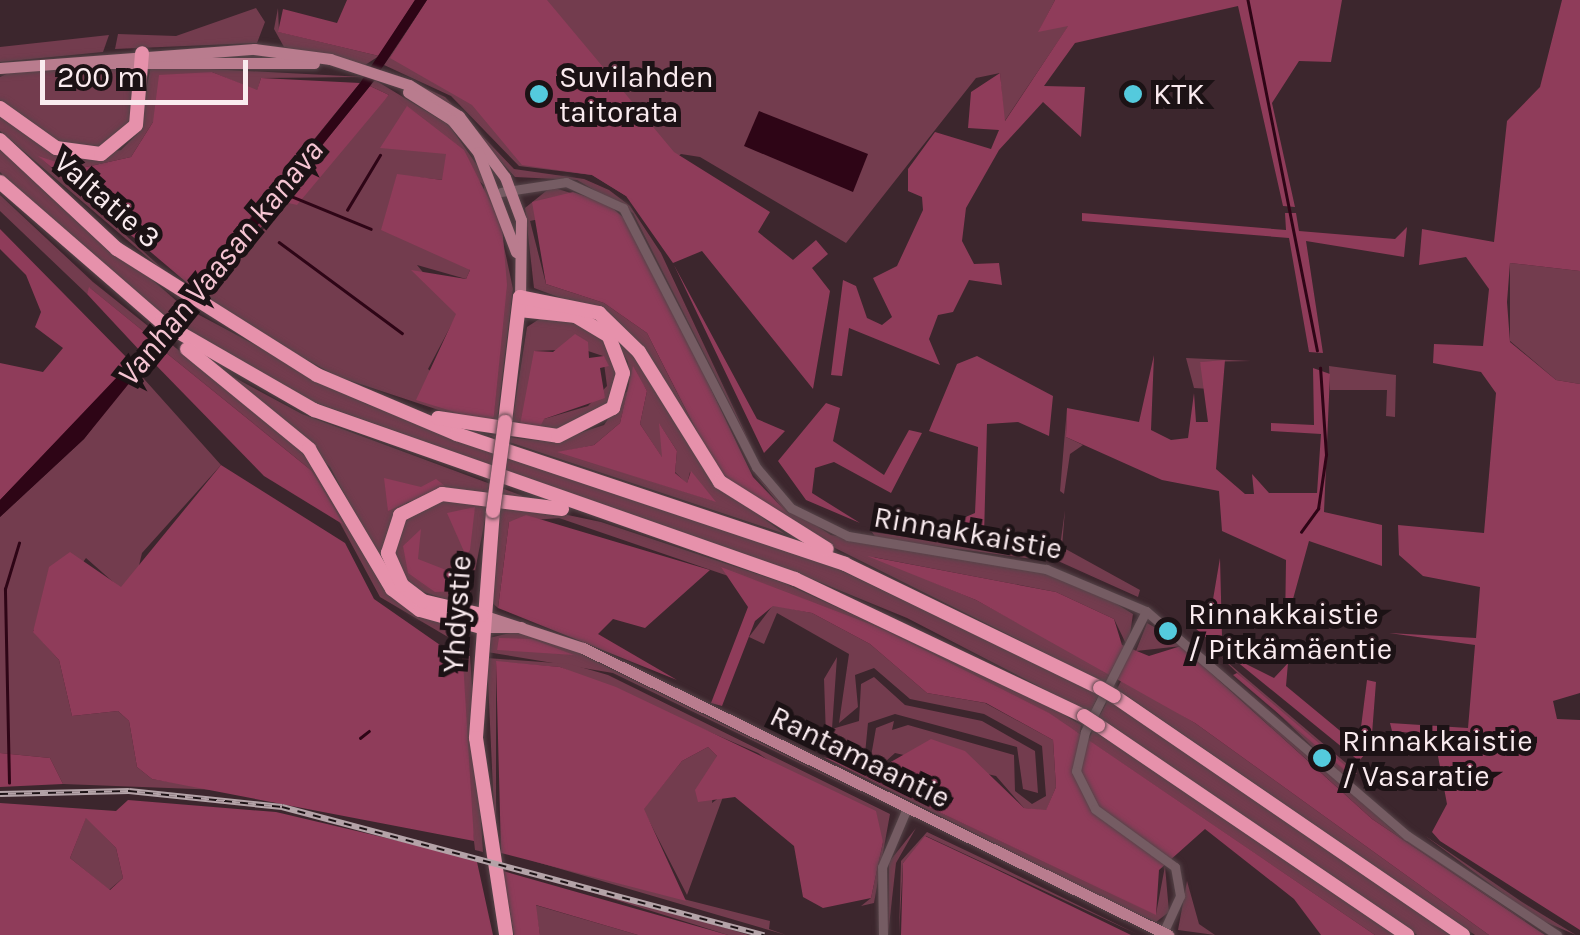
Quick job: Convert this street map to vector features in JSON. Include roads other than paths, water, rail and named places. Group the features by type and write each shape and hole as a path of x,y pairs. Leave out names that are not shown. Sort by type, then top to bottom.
{"highway":[{"path":"0,108 56,148 101,154 136,125 142,57"},
{"name":"Valtatie 3","path":"0,140 196,306 373,401"},
{"name":"Valtatie 3","path":"0,182 22,206 166,329"},
{"path":"373,401 517,435 594,425 622,384 610,336 576,316 520,304"},
{"path":"520,304 578,306 616,324 720,482 845,564"},
{"name":"Yhdystie","path":"506,935 476,738 493,511 520,304"},
{"path":"166,329 314,410 879,613 1084,716 1407,935"},
{"path":"166,329 309,449 404,600 482,620"},
{"path":"373,401 845,564 1107,692 1463,935"},
{"path":"482,620 423,601 394,575 388,542 407,507 466,494 593,511"}],"main road":[{"path":"0,68 142,57 363,70 384,76 459,116 506,190 520,304"},
{"name":"Rantamaantie","path":"482,620 530,627 1166,934"}],"street":[{"name":"Rinnakkaistie","path":"506,190 576,184 623,208 756,467 805,518 864,540 1046,569 1146,611 1408,836 1557,935"},
{"path":"1146,611 1085,732 1076,771 1095,809 1175,868 1180,896 1166,934"},
{"path":"883,935 882,867 907,808"}],"water":[{"name":"Vanhan Vaasan kanava","path":"415,0 427,0 370,86 84,439 0,517 0,500 158,334 360,83"},
{"path":"759,111 868,154 853,192 744,146"}],"waterway":[{"path":"1248,0 1317,350"},
{"path":"347,210 380,155"},
{"name":"Vanhan Vaasan kanava","path":"281,192 371,229"},
{"name":"Vanhan Vaasan kanava","path":"279,242 402,333"},
{"path":"1301,532 1318,509 1326,455 1320,368"},
{"path":"9,783 5,589 19,543"},
{"path":"360,738 369,731"}],"railway":[{"path":"0,794 129,791 282,807 764,935"}],"place":[{"name":"Suvilahden taitorata","path":"539,94"},
{"name":"KTK","path":"1133,94"},
{"name":"Rinnakkaistie / Pitkämäentie","path":"1168,631"},
{"name":"Rinnakkaistie / Vasaratie","path":"1322,758"}]}
